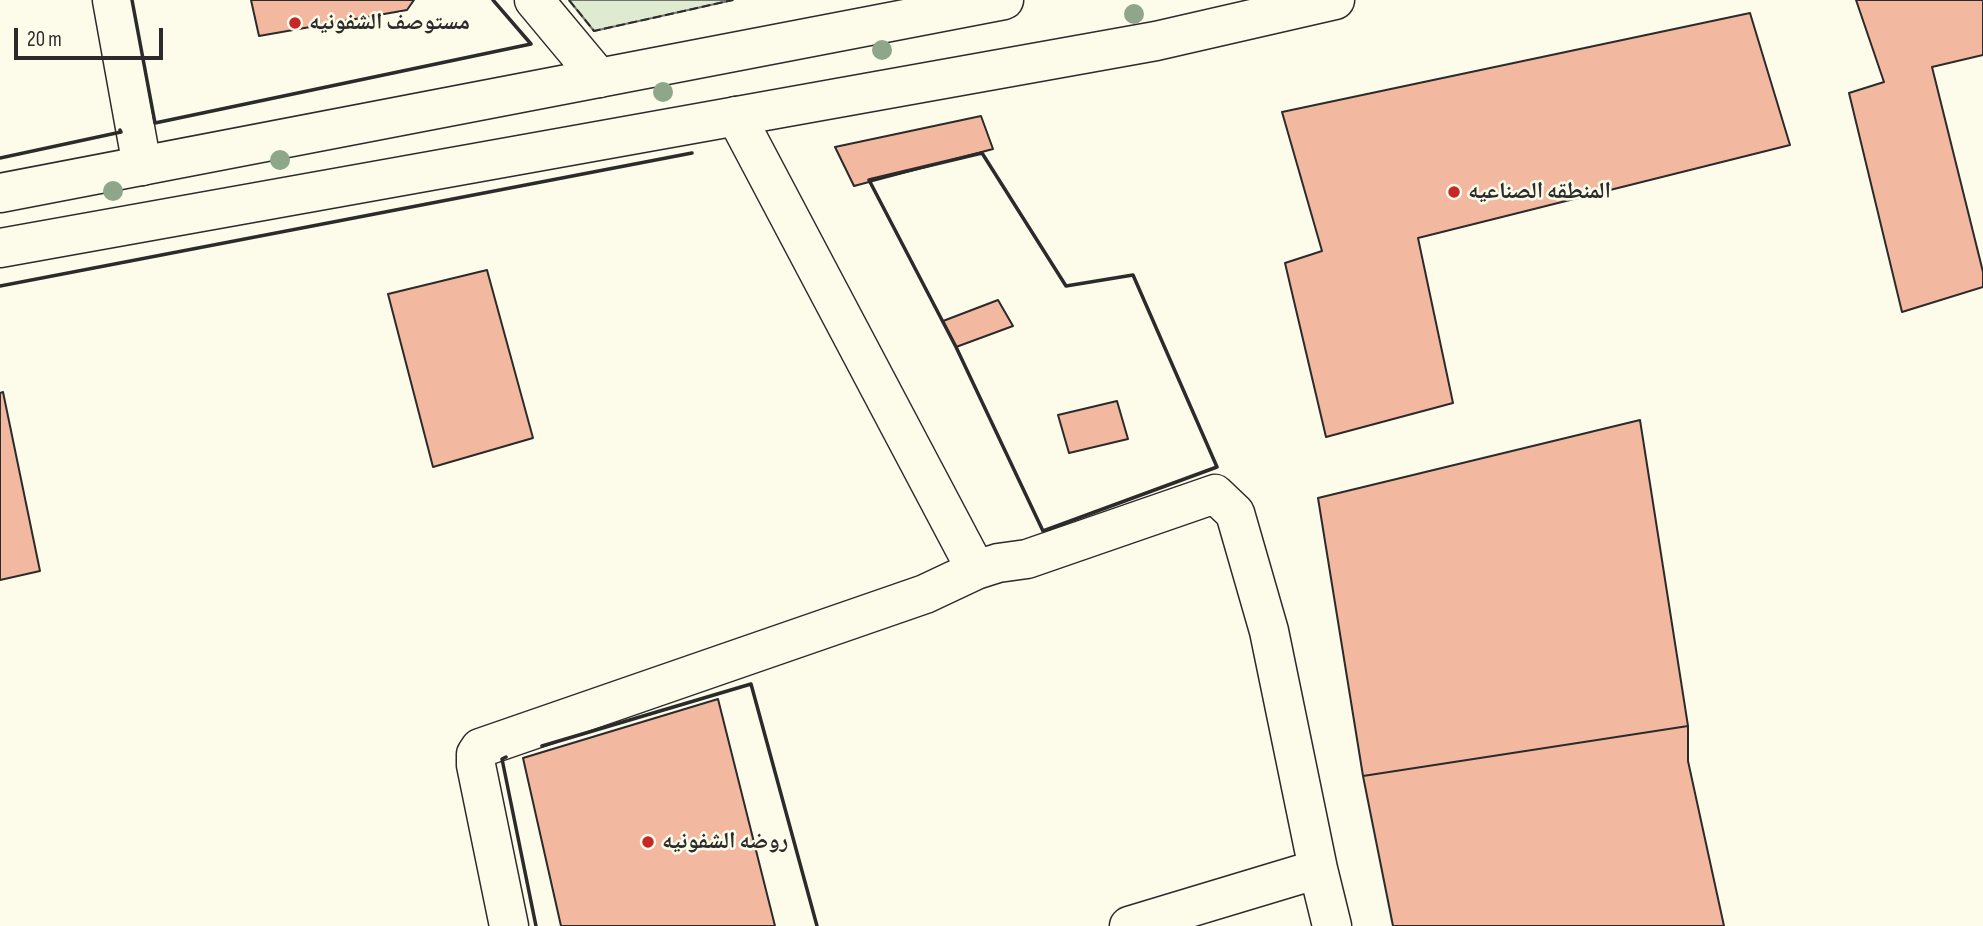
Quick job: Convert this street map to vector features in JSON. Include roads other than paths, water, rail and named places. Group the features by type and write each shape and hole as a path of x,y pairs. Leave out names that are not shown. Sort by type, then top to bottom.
{"main road":[{"path":"112,0 142,166"},
{"path":"534,0 599,78"},
{"path":"0,193 599,78 940,7 1004,0"},
{"path":"0,248 1156,41 1335,0"},
{"path":"736,116 976,570"},
{"path":"509,926 476,765 476,754 480,748 925,594 976,570 998,563 1027,559 1216,494 1235,513 1269,631 1332,926"},
{"path":"1129,926 1318,869"}],"place":[{"name":"مستوصف الشفونيه","path":"295,23"},
{"name":"المنطقه الصناعيه","path":"1454,192"},
{"name":"روضه الشفونيه","path":"648,842"}]}
